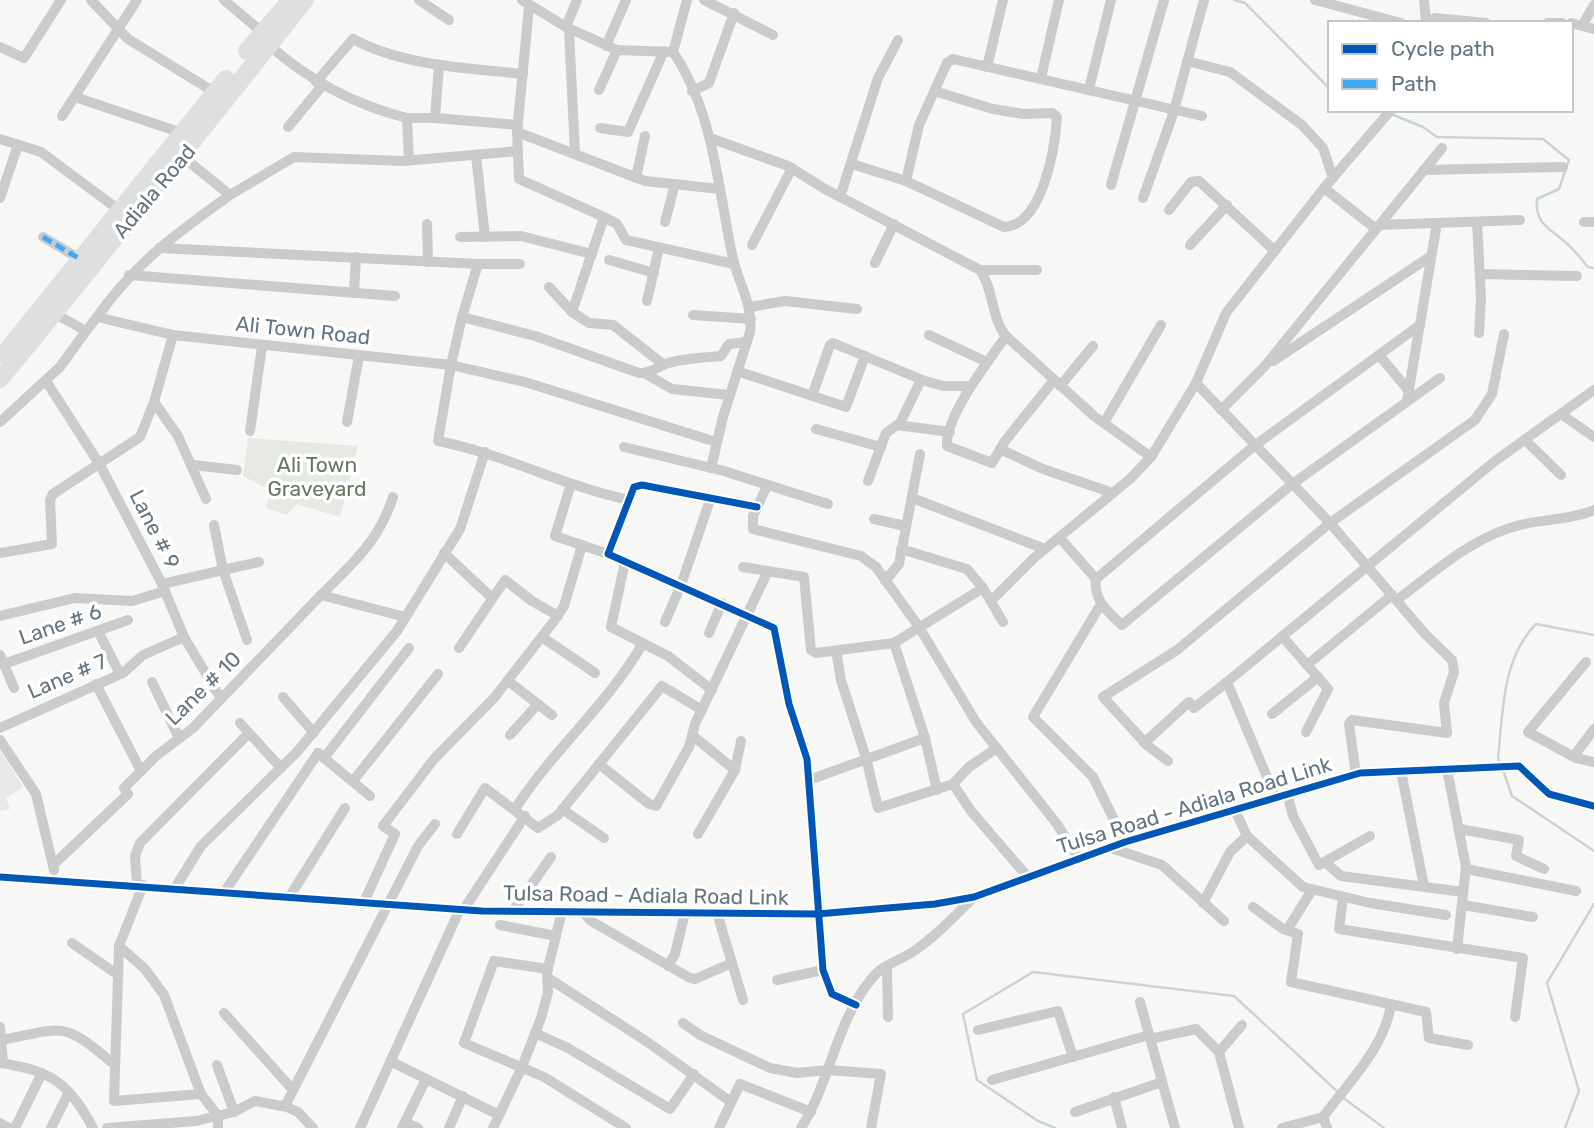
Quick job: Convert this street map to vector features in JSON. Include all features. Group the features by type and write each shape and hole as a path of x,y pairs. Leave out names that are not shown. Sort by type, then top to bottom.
{"main road":[{"path":"265,38 291,0"},
{"name":"Adiala Road","path":"0,379 125,215 183,157 190,136 265,38 305,0"},
{"path":"0,360 80,259 125,215 190,136"}],"street":[{"path":"0,47 24,58 61,0"},
{"path":"91,0 119,31 220,95"},
{"path":"62,116 137,0"},
{"path":"223,0 319,84 383,112 407,118 435,118 517,128 636,178 720,189"},
{"path":"419,0 449,20"},
{"path":"575,154 567,28 577,0"},
{"path":"599,90 626,0"},
{"path":"600,128 628,132 668,52 687,0"},
{"path":"704,0 773,35"},
{"path":"987,67 1003,0"},
{"path":"1041,78 1059,0"},
{"path":"1089,89 1111,0"},
{"path":"1111,185 1164,0"},
{"path":"1143,198 1174,109 1204,0"},
{"path":"1315,0 1394,21"},
{"path":"1424,0 1425,21"},
{"path":"668,52 612,48 567,28 526,3 523,74 517,128 519,179 617,224 626,240 734,264"},
{"path":"1583,26 1594,5"},
{"path":"692,91 709,83 734,13"},
{"path":"1428,21 1435,18 1466,21"},
{"path":"288,127 353,39 367,46 439,65 523,74"},
{"path":"840,197 878,78 898,40"},
{"path":"668,52 692,91 710,138 734,264 750,307 747,342 729,395 710,468"},
{"path":"906,181 919,125 949,61 1041,78 1202,116"},
{"path":"1187,61 1230,72 1302,125 1323,148 1334,178"},
{"path":"435,118 439,65"},
{"path":"852,164 906,181 1008,227 1023,221 1034,210 1052,153 1057,117 1052,113 1005,112 971,105 934,91"},
{"path":"75,97 190,136"},
{"path":"991,601 1045,549 1114,493 1151,457 1196,383 1226,313 1324,188 1389,114"},
{"path":"407,118 409,160"},
{"path":"636,178 645,136"},
{"path":"710,138 792,168 840,197 980,270 1037,270"},
{"path":"0,139 41,152 125,215"},
{"path":"0,198 18,145"},
{"path":"1221,410 1264,367 1442,148"},
{"path":"0,422 60,367 129,275 159,247 230,195 294,157 409,160 518,151"},
{"path":"476,155 485,237"},
{"path":"183,157 230,195"},
{"path":"1424,170 1563,167"},
{"path":"752,246 792,168"},
{"path":"1169,210 1193,181 1210,188 1275,251"},
{"path":"665,222 675,184"},
{"path":"1324,188 1378,227 1520,220"},
{"path":"1190,245 1227,205"},
{"path":"572,312 604,217"},
{"path":"1477,222 1479,333"},
{"path":"1408,396 1437,223"},
{"path":"875,263 894,224"},
{"path":"427,225 428,262"},
{"path":"460,237 521,236 592,254"},
{"path":"43,237 80,259"},
{"path":"159,247 428,262 520,264"},
{"path":"647,301 659,248"},
{"path":"1264,367 1431,256"},
{"path":"354,293 356,257"},
{"path":"609,260 654,272"},
{"path":"478,264 461,317 438,441 472,448 570,484 629,500"},
{"path":"980,270 986,279 1000,330 1006,337 1104,424 1151,457"},
{"path":"1480,274 1577,276"},
{"path":"129,275 394,296"},
{"path":"549,287 572,312 589,323 613,325 664,365"},
{"path":"750,307 785,302 847,311 857,309"},
{"path":"52,312 86,331"},
{"path":"694,315 751,319"},
{"name":"Ali Town Road","path":"97,317 173,335 451,365 525,382 716,442"},
{"path":"461,317 535,336 646,374 672,389 729,395"},
{"path":"1104,424 1161,325"},
{"path":"1420,325 1254,446 1096,579 1095,587 1101,604 1122,625 1291,485 1408,396 1440,377"},
{"path":"1168,761 1144,743 1103,698 1177,650 1331,523 1475,420 1492,394 1504,334"},
{"path":"0,553 52,544 51,497 56,491 100,466 140,437 154,402 173,335"},
{"path":"929,335 987,362"},
{"path":"1006,337 970,386 950,432 947,446 992,463 1000,449 1093,346"},
{"path":"646,374 664,365 721,356 729,344 747,342"},
{"path":"812,396 830,345 838,344 921,380 944,386 970,386"},
{"path":"250,431 262,346"},
{"path":"1379,355 1408,396"},
{"path":"347,422 359,356"},
{"path":"737,371 846,407 866,356"},
{"path":"897,425 921,380"},
{"name":"Lane # 9","path":"46,381 100,466 163,587 184,637 221,699"},
{"path":"1196,383 1291,485 1331,523 1366,566 1452,660 1454,673 1444,703 1447,733 1352,720 1349,724 1356,774"},
{"path":"1144,743 1189,702 1194,708 1366,566 1525,440 1594,390"},
{"path":"154,402 193,465 206,499"},
{"path":"1561,414 1594,437"},
{"path":"868,481 887,429 897,425 950,432"},
{"path":"816,429 881,447"},
{"path":"1525,440 1561,475"},
{"path":"624,447 710,468 828,504"},
{"path":"1000,449 1042,469 1114,493"},
{"path":"175,888 201,846 305,743 397,631 460,530 485,453"},
{"path":"885,580 899,565 920,454"},
{"path":"193,465 237,470"},
{"path":"570,484 555,536 608,554 748,614 774,628 789,704 807,759 819,886 817,914 823,971 832,994 856,1005"},
{"path":"608,554 634,487 642,485 757,507"},
{"path":"767,486 757,507 753,529 861,556 876,567 919,627 976,722 1057,824 1079,858"},
{"name":"Lane # 10","path":"53,865 128,794 124,788 221,699 361,556 383,527 393,497"},
{"path":"912,498 1045,549"},
{"path":"665,622 681,585 710,500"},
{"path":"1307,665 1395,597 1479,540 1523,524 1572,517 1594,510"},
{"path":"874,519 905,526"},
{"path":"214,525 223,570 247,640"},
{"path":"1060,538 1096,579"},
{"path":"364,902 395,834 383,826 434,758 508,681 558,616 564,606 582,545"},
{"path":"901,549 961,565 983,588 1003,622"},
{"path":"444,554 492,598"},
{"path":"0,616 75,598 132,601 163,587 259,562"},
{"path":"625,562 611,627 668,656 712,690"},
{"path":"743,567 804,577 811,650 816,653 894,643 983,588"},
{"path":"599,764 649,804 656,806 692,736 767,573"},
{"path":"459,648 503,581 507,580 532,601 558,616"},
{"path":"321,595 405,617"},
{"path":"709,633 722,603"},
{"path":"1101,604 1033,717 1093,777 1125,842"},
{"name":"Lane # 6","path":"2,659 128,620"},
{"path":"98,631 120,674"},
{"path":"1282,636 1328,691 1306,732"},
{"name":"Lane # 7","path":"0,728 120,674 143,655 184,637"},
{"path":"542,637 595,673"},
{"path":"515,808 574,732 626,673 643,643"},
{"path":"894,643 925,738 937,790"},
{"path":"225,891 321,755 409,648"},
{"path":"835,651 878,808 953,784 969,767 996,748"},
{"path":"2,659 14,688"},
{"path":"1586,662 1528,733 1574,757 1594,762"},
{"path":"353,781 438,674"},
{"path":"1272,714 1318,677"},
{"path":"508,681 552,715"},
{"path":"152,682 179,738"},
{"path":"1227,682 1275,796"},
{"path":"96,684 141,771"},
{"path":"457,834 485,788 515,808 538,828 562,809 662,686 702,710"},
{"path":"283,696 314,733"},
{"path":"510,735 538,704"},
{"path":"240,723 281,768"},
{"path":"1574,757 1594,729"},
{"path":"201,1094 114,1101 119,946 140,885 135,856 140,843 249,733"},
{"path":"692,736 735,770"},
{"path":"809,780 925,738"},
{"path":"0,740 36,794 57,879"},
{"path":"698,834 735,770 741,741"},
{"path":"305,743 370,796"},
{"name":"Tulsa Road - Adiala Road Link","path":"0,877 462,909 817,914 935,904 974,897 1125,842 1356,774 1520,766 1549,794 1594,806"},
{"path":"1447,769 1466,869 1457,949"},
{"path":"1401,771 1424,886"},
{"path":"953,784 971,811 1027,876"},
{"path":"1287,793 1293,816 1316,863 1326,863 1370,836"},
{"path":"290,896 345,808"},
{"path":"1234,808 1247,836 1303,887 1343,897 1447,915"},
{"path":"562,809 604,838"},
{"path":"359,1128 462,909 525,816"},
{"path":"285,1106 418,846 435,824"},
{"path":"1460,829 1519,840 1517,856 1544,869"},
{"path":"1203,902 1230,852 1247,836"},
{"path":"1108,848 1161,865 1224,921"},
{"path":"513,911 551,857"},
{"path":"1326,863 1341,876 1463,892"},
{"path":"1466,869 1576,891"},
{"path":"1287,930 1312,890"},
{"path":"801,1128 811,1112 856,1005 874,974 915,951 974,897"},
{"path":"1343,897 1339,929 1523,958 1515,1017"},
{"path":"1463,905 1533,917"},
{"path":"1253,907 1287,930 1298,934 1291,982 1428,1013 1429,1038 1468,1045"},
{"path":"493,1128 535,1033 548,992 548,974 562,912"},
{"path":"583,912 591,921 695,979 732,963"},
{"path":"668,966 675,954 685,913"},
{"path":"717,913 743,1000"},
{"path":"500,925 556,936"},
{"path":"72,943 118,975"},
{"path":"119,946 145,969 164,995 201,1094 218,1122"},
{"path":"626,1128 522,1067 464,1043 494,961 548,974 731,1102"},
{"path":"887,967 888,1017"},
{"path":"778,980 823,971"},
{"path":"1140,1002 1175,1128"},
{"path":"1282,1128 1325,1119 1384,1034 1391,1004"},
{"path":"978,1030 1058,1011 1073,1057"},
{"path":"224,1013 293,1090"},
{"path":"683,1023 700,1035 770,1068 797,1073 828,1070 881,1074 872,1128"},
{"path":"1219,1052 1242,1025"},
{"path":"0,1027 2,1063 42,1073 69,1092 76,1098 93,1128"},
{"path":"2,1040 50,1028 60,1030 80,1036 115,1065"},
{"path":"992,1080 1150,1037 1196,1029 1219,1052 1239,1128"},
{"path":"535,1033 568,1048 670,1109 694,1074"},
{"path":"390,1061 499,1115"},
{"path":"217,1065 234,1112"},
{"path":"8,1127 42,1073"},
{"path":"418,1128 404,1125 426,1079"},
{"path":"1075,1112 1162,1082"},
{"path":"719,1128 738,1085 743,1084 811,1112"},
{"path":"51,1128 69,1092"},
{"path":"449,1128 463,1096"},
{"path":"1114,1097 1122,1128"},
{"path":"107,1128 218,1122 255,1101 285,1106 298,1112 313,1128"}],"shaded area":[{"path":"0,750 23,787 6,798 10,809 0,811"}],"green space":[{"name":"Ali Town Graveyard","path":"248,438 358,446 340,517 297,504 287,515 266,508 270,490 243,476"}],"waterway":[{"path":"1234,0 1245,3 1328,87"},
{"path":"1391,114 1423,127 1437,137 1543,139 1569,160 1559,189 1537,199 1540,220 1588,267 1594,268"},
{"path":"1500,764 1498,758 1506,686 1516,653 1525,638 1536,624 1594,635"},
{"path":"1503,770 1512,796 1594,851"},
{"path":"1565,1128 1579,1091 1547,983 1594,904"},
{"path":"1055,1128 1038,1121 977,1080 963,1014 1033,972 1234,996 1338,1092"},
{"path":"1342,1097 1384,1128"}],"marked path":[{"path":"43,237 80,259"}],"cycle path":[{"path":"757,507 642,485 634,487 608,554 774,628 789,704 807,759 823,970 832,994 856,1005"},
{"path":"0,877 482,911 817,914 935,904 974,897 1125,842 1360,773 1519,766 1549,794 1594,806"}]}
